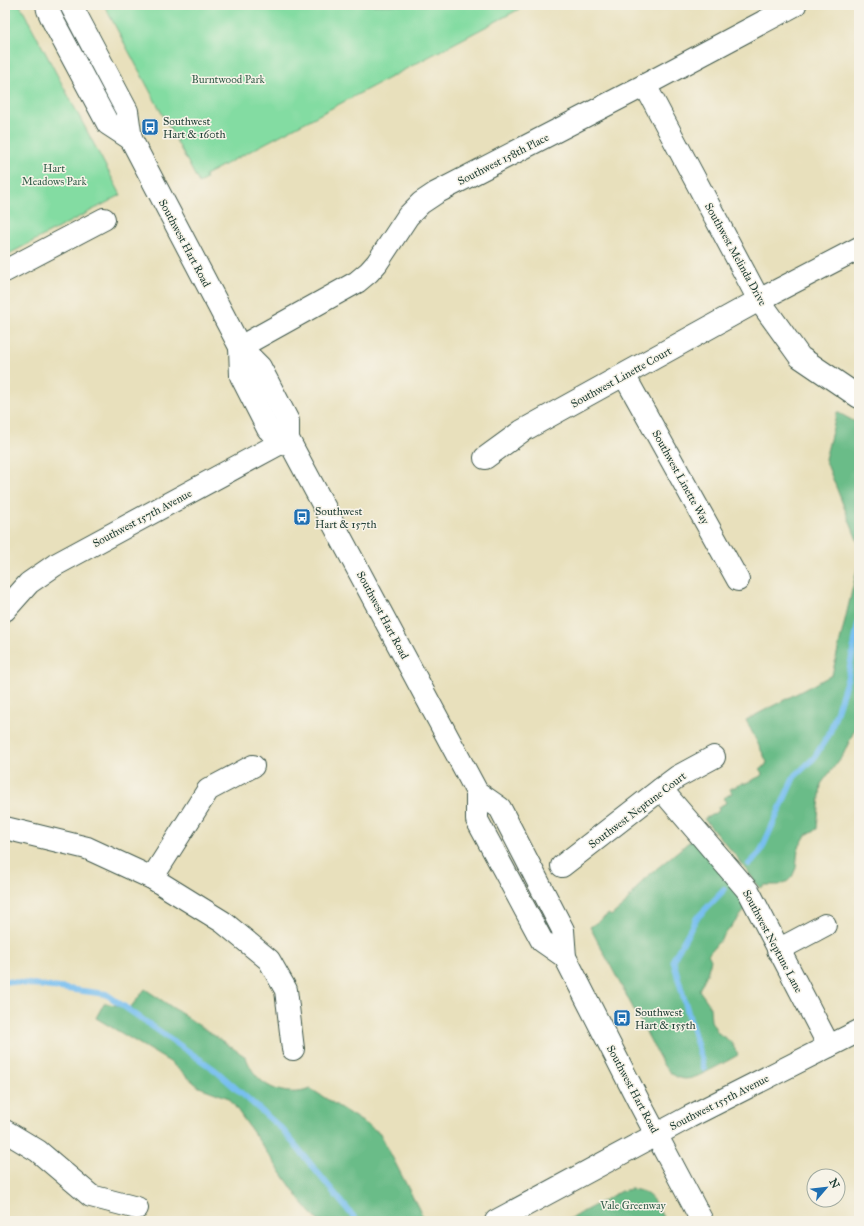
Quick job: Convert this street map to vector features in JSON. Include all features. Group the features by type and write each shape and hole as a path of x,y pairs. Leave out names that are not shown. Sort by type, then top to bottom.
{"street":[{"name":"Southwest Hart Road","path":"47,5 53,21 108,124 131,139"},
{"name":"Southwest Hart Road","path":"71,5 127,111 131,139 240,347 260,367 288,421 288,439 477,792 500,808 563,930 565,957 702,1221"},
{"name":"Southwest 158th Place","path":"240,347 357,282 377,263 408,216 421,203 436,193 645,85 795,5"},
{"name":"Southwest Melinda Drive","path":"645,85 760,300 800,357 859,397"},
{"path":"5,271 104,219"},
{"path":"760,300 859,248"},
{"name":"Southwest Linette Court","path":"485,458 522,431 760,300"},
{"name":"Southwest Linette Way","path":"624,375 738,580"},
{"name":"Southwest 157th Avenue","path":"5,610 29,584 55,565 288,439"},
{"name":"Southwest Neptune Court","path":"562,866 661,789 714,757"},
{"path":"152,878 208,790 253,766"},
{"name":"Southwest Neptune Lane","path":"661,789 749,892 829,1046"},
{"path":"5,828 87,848 152,878 223,922 269,960 286,990 293,1049"},
{"path":"778,950 825,925"},
{"name":"Southwest 155th Avenue","path":"496,1221 689,1116 859,1030"},
{"path":"5,1131 38,1152 92,1196 137,1208"}],"green space":[{"name":"Hart Meadows Park","path":"20,5 121,195 5,256 5,6"},
{"name":"Burntwood Park","path":"104,5 527,5 205,175 206,179 199,183"},
{"path":"837,412 859,424 859,545 825,459"},
{"path":"859,561 859,720 843,755 821,784 817,829 806,835 798,849 796,868 792,877 788,881 779,885 765,885 760,888 737,857 704,819 719,811 718,807 726,803 724,798 732,793 730,789 761,776 762,773 760,770 767,762 746,720 832,675"},
{"path":"695,837 726,873 746,909 708,954 711,960 707,974 699,990 709,1004 711,1021 718,1033 731,1042 738,1055 697,1076 686,1079 675,1076 664,1066 590,927 609,914 611,916 625,904 643,880"},
{"path":"145,989 246,1057 250,1067 256,1075 271,1087 281,1091 290,1092 301,1092 311,1089 380,1133 425,1221 318,1221 301,1201 229,1098 199,1087 170,1062 96,1018 104,1003 130,1008"},
{"name":"Vale Greenway","path":"631,1189 644,1192 649,1196 656,1204 665,1221 566,1221 621,1191"}],"waterway":[{"path":"749,864 760,853 794,777 814,758 830,732 848,677 859,619"},
{"path":"704,1069 673,960 696,919 724,890"},
{"path":"5,981 106,994 215,1070 282,1129 357,1221"}],"place":[{"name":"Southwest Hart & 160th","path":"150,127"},
{"name":"Southwest Hart & 157th","path":"302,517"},
{"name":"Southwest Hart & 155th","path":"622,1018"}]}
